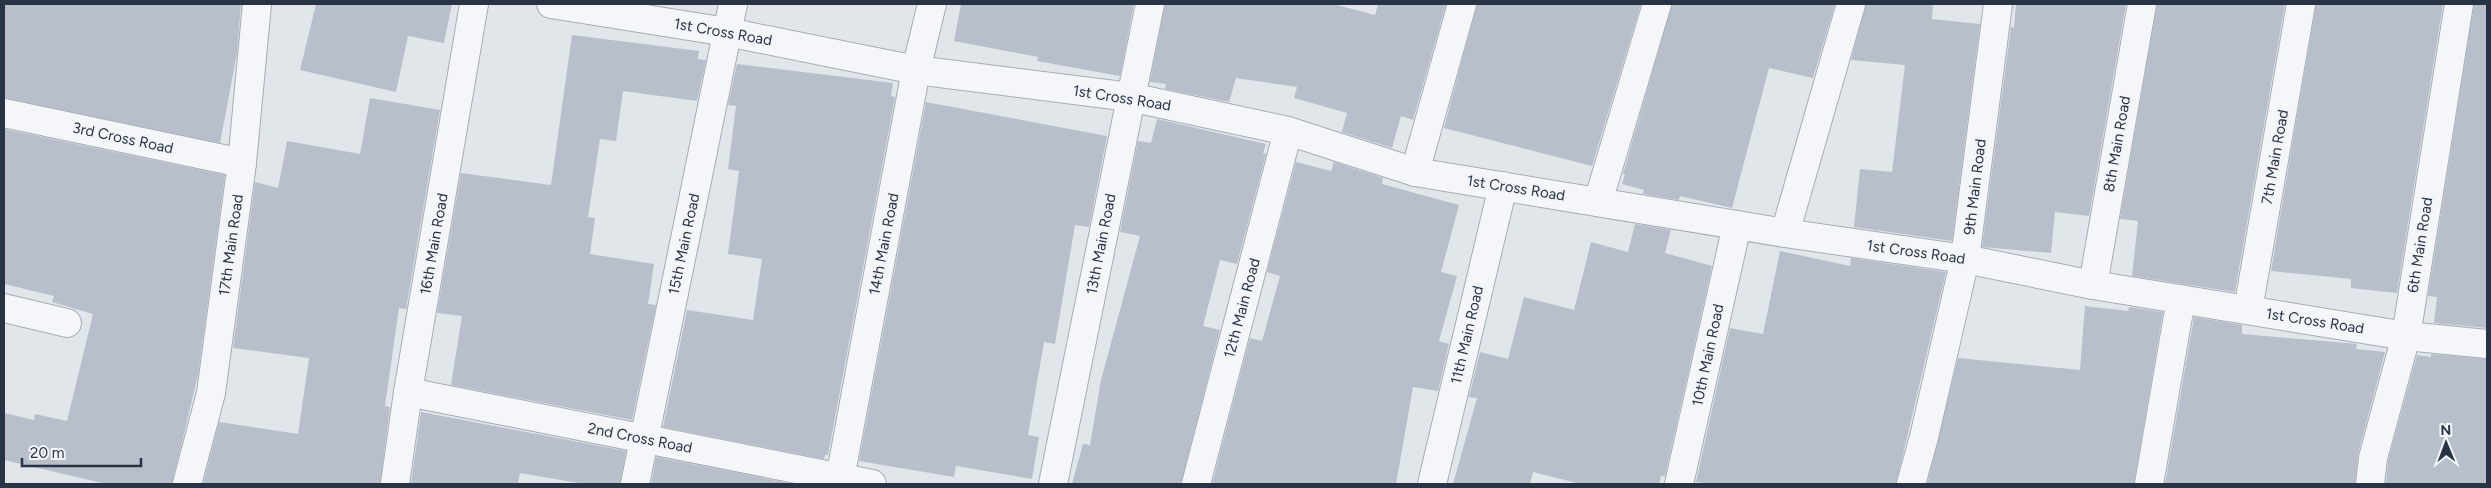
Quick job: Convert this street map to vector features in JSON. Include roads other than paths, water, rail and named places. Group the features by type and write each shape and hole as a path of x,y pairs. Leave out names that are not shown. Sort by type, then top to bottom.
{"street":[{"name":"17th Main Road","path":"187,484 211,393 242,163 257,4"},
{"name":"16th Main Road","path":"396,484 408,392 474,4"},
{"name":"1st Cross Road","path":"551,4 727,32 916,70 1130,97 1288,131 1415,172 1784,233 1965,259 2093,285 2406,336 2487,344"},
{"name":"15th Main Road","path":"635,484 733,4"},
{"name":"14th Main Road","path":"840,481 916,70 932,4"},
{"name":"13th Main Road","path":"1053,484 1150,4"},
{"path":"1415,172 1462,4"},
{"path":"1598,202 1657,4"},
{"path":"1784,233 1851,4"},
{"name":"9th Main Road","path":"1911,484 1924,437 1965,259 1998,4"},
{"name":"8th Main Road","path":"2093,285 2142,4"},
{"name":"7th Main Road","path":"2248,310 2301,4"},
{"name":"6th Main Road","path":"2370,484 2374,458 2406,336 2459,4"},
{"name":"3rd Cross Road","path":"4,113 242,163"},
{"name":"12th Main Road","path":"1196,484 1288,131"},
{"name":"11th Main Road","path":"1432,484 1503,186"},
{"name":"10th Main Road","path":"1680,484 1737,225"},
{"path":"2149,484 2181,299"},
{"path":"4,308 67,323"},
{"name":"2nd Cross Road","path":"408,392 644,439 840,481 872,484"}]}
